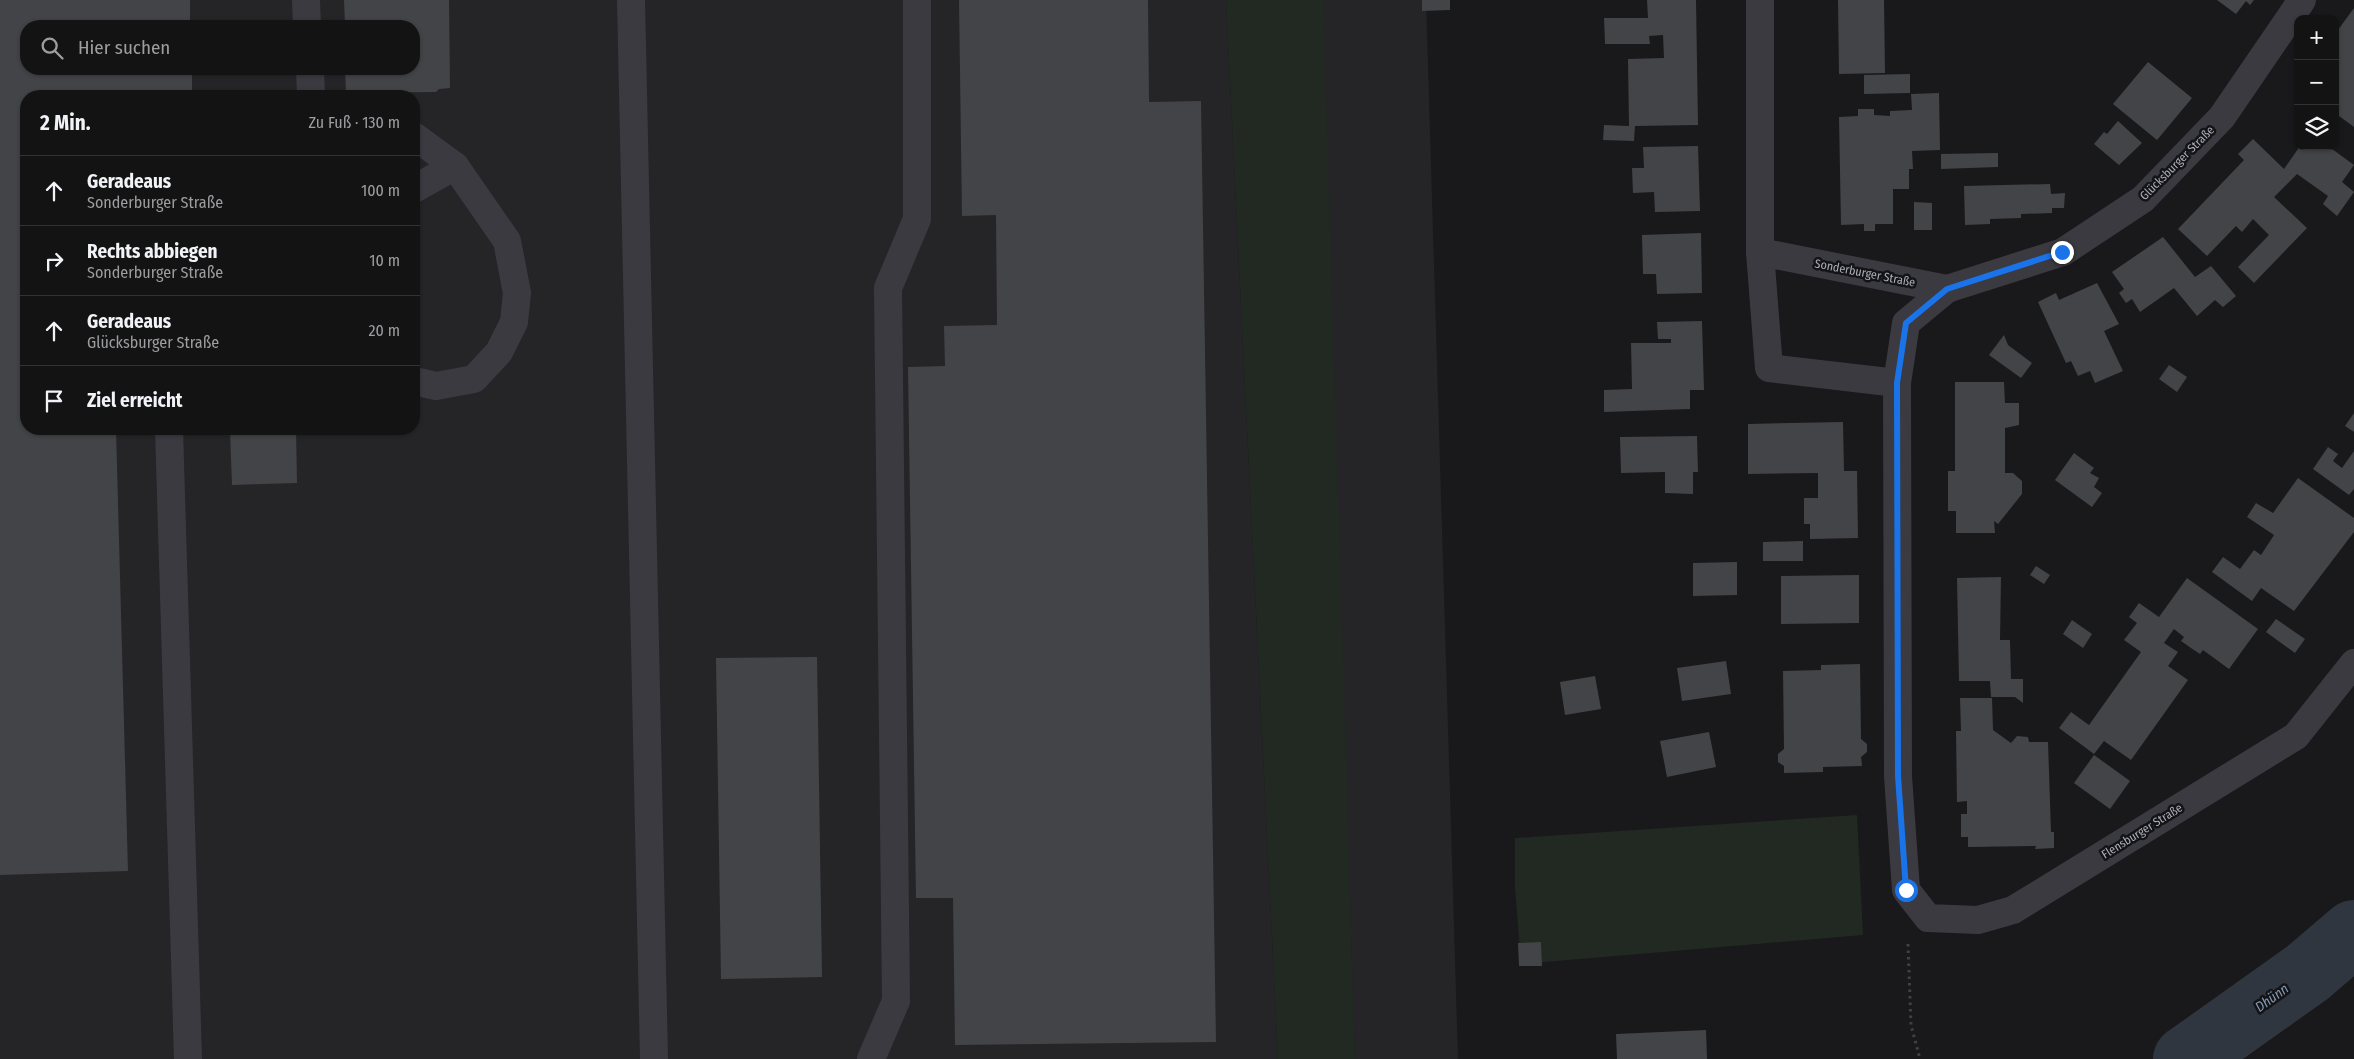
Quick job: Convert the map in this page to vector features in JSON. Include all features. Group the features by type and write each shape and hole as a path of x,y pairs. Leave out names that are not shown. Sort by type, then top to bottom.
{"street":[{"path":"306,0 308,20"},
{"path":"632,0 654,1059"},
{"path":"871,1059 896,1001 888,288 917,219 917,0"},
{"path":"1760,0 1760,252 1769,368 1897,383"},
{"name":"Glücksburger Straße","path":"1947,289 2062,252 2143,198 2222,117 2302,0"},
{"path":"310,75 311,90"},
{"path":"420,140 455,166 507,241 516,293 514,322 499,352 474,379 436,386 420,382"},
{"path":"420,186 455,166"},
{"name":"Sonderburger Straße","path":"1760,252 1947,289"},
{"path":"1906,890 1898,776 1897,383 1906,323 1947,289"},
{"path":"169,435 188,1059"},
{"name":"Flensburger Straße","path":"1906,890 1928,918 1978,920 2013,910 2296,736 2354,663"}],"path":[{"path":"1906,890 1910,1025 1920,1059"}],"shaded area":[{"path":"0,0 1226,0 1278,1059 0,1059"},
{"path":"1226,0 1323,0 1355,1059 1278,1059"},
{"path":"1320,0 1426,0 1458,1059 1355,1059"},
{"path":"1857,815 1863,935 1521,964 1515,887 1515,838"}],"building":[{"path":"0,0 190,0 190,20 20,20 20,75 192,75 192,90 20,90 20,435 116,435 128,871 0,875"},
{"path":"344,0 449,0 450,88 439,89 436,92 420,92 420,90 346,90 345,75 420,75 420,20 345,20"},
{"path":"959,0 1148,0 1149,102 1201,101 1216,1042 955,1045 953,898 916,898 908,367 945,366 944,326 997,325 996,215 962,216"},
{"path":"1422,0 1450,0 1450,10 1422,11"},
{"path":"1647,0 1696,0 1698,125 1635,126 1634,141 1603,140 1604,125 1629,126 1628,59 1664,58 1663,35 1649,36 1650,44 1605,44 1604,18 1648,18"},
{"path":"1838,0 1884,0 1885,73 1839,74"},
{"path":"2217,0 2254,0 2250,5 2246,1 2236,14"},
{"path":"2354,8 2354,127 2339,116 2339,29"},
{"path":"2148,62 2192,98 2157,140 2113,104"},
{"path":"1910,74 1910,93 1864,94 1864,75"},
{"path":"1939,93 1940,150 1912,151 1913,169 1909,169 1909,189 1893,189 1893,224 1875,224 1875,231 1864,231 1864,224 1841,225 1839,117 1858,116 1858,109 1874,109 1874,115 1890,116 1890,111 1912,110 1911,94"},
{"path":"2118,121 2142,143 2119,165 2094,144 2104,132 2107,134"},
{"path":"2253,139 2284,169 2297,150 2333,150 2354,165 2342,182 2354,192 2337,216 2323,204 2328,196 2297,174 2274,197 2307,228 2254,283 2238,267 2269,235 2253,219 2242,232 2236,226 2207,256 2178,229 2244,160 2238,154"},
{"path":"1698,146 1700,211 1655,212 1654,192 1633,193 1632,168 1644,168 1643,147"},
{"path":"1998,153 1998,167 1941,169 1941,154"},
{"path":"2050,184 2051,194 2065,193 2064,208 2052,208 2052,213 2021,214 2021,218 1990,219 1990,224 1965,225 1964,186"},
{"path":"1914,202 1932,203 1932,230 1914,230"},
{"path":"1701,233 1702,293 1657,294 1656,274 1643,274 1642,235"},
{"path":"2163,237 2195,277 2211,266 2236,296 2223,307 2215,300 2197,316 2174,288 2140,312 2132,299 2126,303 2119,293 2124,289 2112,272"},
{"path":"2097,283 2119,324 2104,331 2123,371 2095,383 2090,371 2078,376 2071,361 2066,363 2038,302 2056,293 2059,300"},
{"path":"1702,321 1704,390 1690,390 1690,409 1604,412 1604,390 1632,389 1631,343 1671,343 1671,339 1658,339 1657,322"},
{"path":"2004,335 2008,345 2032,363 2021,378 1989,355"},
{"path":"2169,365 2187,377 2177,392 2159,379"},
{"path":"1955,382 2004,382 2005,403 2019,403 2019,425 2005,428 2005,473 2013,473 2022,481 2022,494 1998,524 1994,521 1995,533 1956,533 1956,511 1948,511 1948,471 1955,471"},
{"path":"2354,413 2354,432 2345,426"},
{"path":"1843,422 1844,471 1857,471 1858,538 1810,539 1810,524 1804,524 1804,498 1818,498 1818,473 1748,474 1748,424"},
{"path":"230,435 296,435 297,483 232,485"},
{"path":"1697,436 1698,472 1693,472 1693,494 1665,493 1665,472 1621,473 1620,437"},
{"path":"2328,447 2338,454 2333,461 2342,468 2354,451 2354,489 2349,495 2313,469"},
{"path":"2074,453 2094,468 2090,473 2099,478 2094,487 2102,493 2092,507 2055,480"},
{"path":"2298,478 2354,518 2354,532 2294,611 2261,588 2252,601 2212,572 2223,557 2240,569 2254,550 2261,555 2274,535 2247,517 2256,503 2273,513"},
{"path":"1803,541 1803,561 1763,561 1763,542"},
{"path":"1737,562 1737,595 1693,596 1693,563"},
{"path":"2036,566 2050,575 2044,584 2030,575"},
{"path":"1859,575 1859,623 1781,624 1781,576"},
{"path":"2001,577 2000,640 2010,640 2011,679 2023,679 2023,703 2015,697 1991,697 1990,681 1959,681 1957,578"},
{"path":"2187,578 2258,629 2229,669 2203,650 2200,654 2181,641 2184,637 2174,629 2164,643 2178,652 2168,666 2188,680 2131,760 2104,741 2094,754 2059,728 2071,712 2089,725 2141,652 2124,640 2137,623 2129,617 2139,603 2159,617"},
{"path":"2276,619 2305,639 2295,653 2266,632"},
{"path":"2072,620 2092,634 2083,648 2063,634"},
{"path":"817,657 822,977 721,979 716,658"},
{"path":"1726,661 1731,694 1682,701 1677,668"},
{"path":"1860,664 1861,739 1867,744 1867,752 1861,757 1862,766 1823,767 1823,772 1784,773 1784,766 1778,762 1778,754 1784,749 1783,671 1821,670 1821,665"},
{"path":"1595,676 1601,709 1565,715 1560,682"},
{"path":"1960,698 1992,698 1993,730 2011,743 2017,736 2028,737 2029,742 2048,742 2051,832 2054,832 2054,848 2035,849 2036,846 1968,847 1968,837 1961,837 1961,814 1967,814 1967,801 1957,802 1956,731 1961,731"},
{"path":"1709,732 1716,767 1667,777 1660,741"},
{"path":"2094,755 2130,781 2110,809 2074,783"},
{"path":"1541,942 1542,966 1519,966 1518,943"},
{"path":"1706,1030 1707,1059 1617,1059 1616,1034"}],"waterway":[{"name":"Dhünn","path":"2186,1059 2307,973 2354,933"}],"route":[{"path":"1906,890 1898,776 1897,383 1906,323 1947,289 2062,252"}]}
